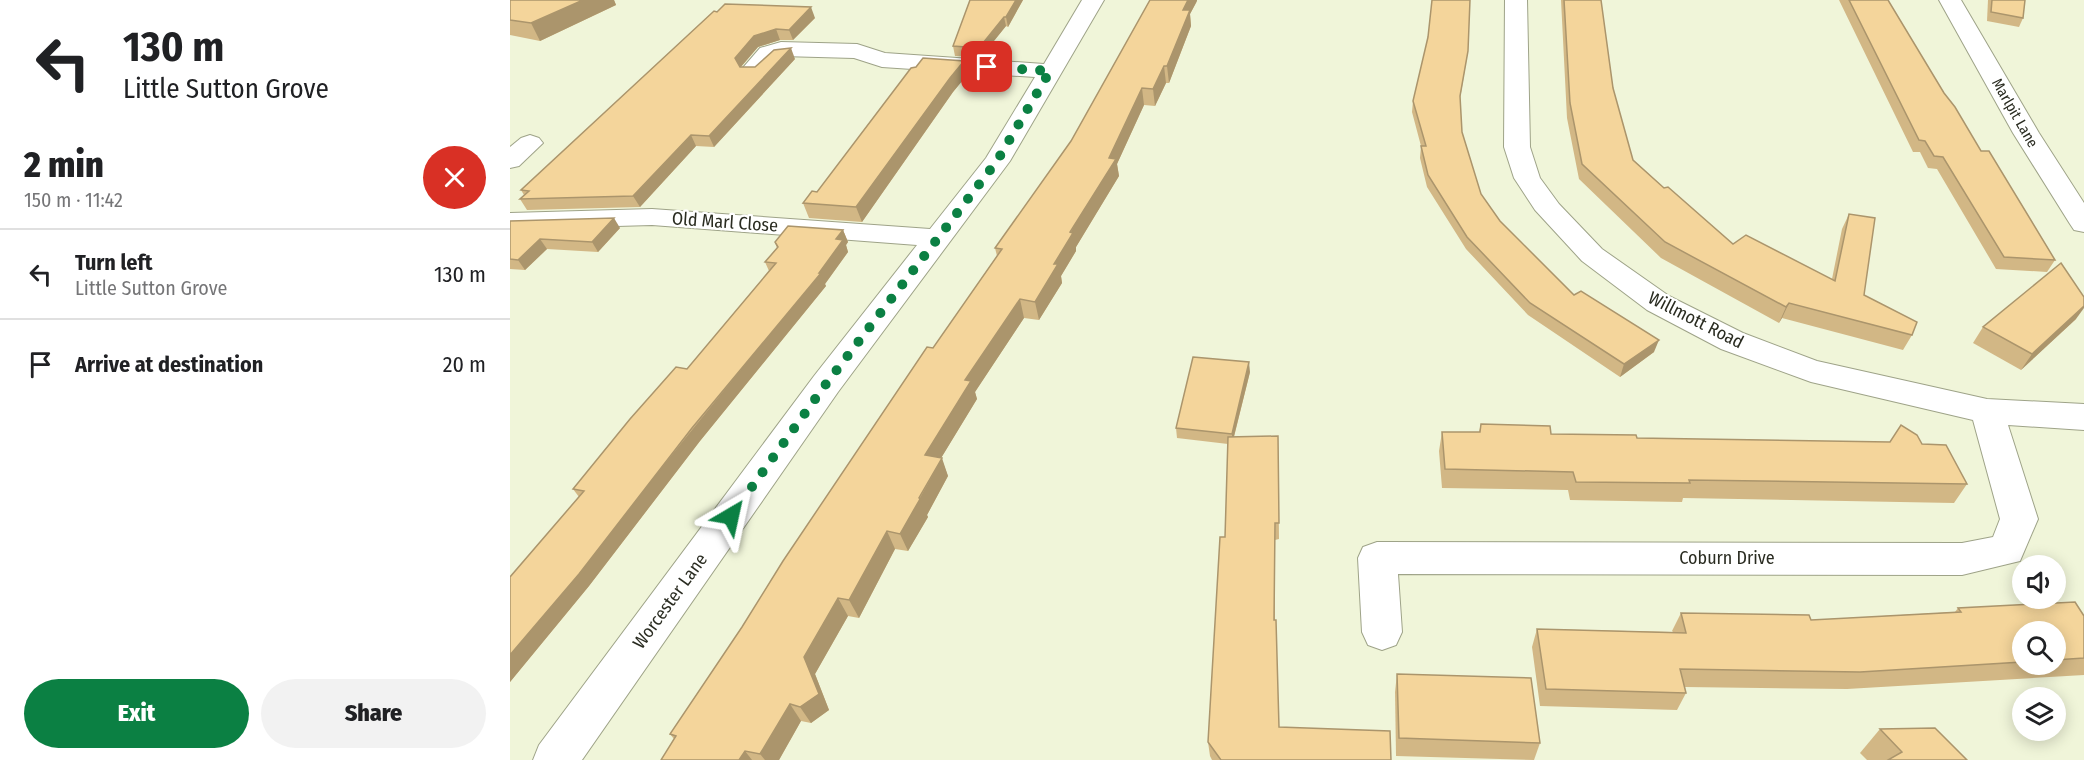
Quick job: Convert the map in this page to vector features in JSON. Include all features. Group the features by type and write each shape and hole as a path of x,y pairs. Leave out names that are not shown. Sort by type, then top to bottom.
{"street":[{"name":"Worcester Lane","path":"555,760 826,384 997,161 1093,0"},
{"name":"Willmott Road","path":"1516,0 1517,147 1527,178 1549,210 1592,255 1658,303 1732,341 1811,371 1987,411 2084,417"},
{"name":"Marlpit Lane","path":"1950,0 2026,133 2084,224"},
{"path":"753,70 768,53 781,49 857,51 882,60 1050,71"},
{"path":"510,160 531,143"},
{"name":"Old Marl Close","path":"510,221 652,217 939,238"},
{"name":"Coburn Drive","path":"1382,632 1377,558 1962,559 2006,549 2019,519 1987,411"}],"building":[{"path":"510,0 583,0 531,23 510,20"},
{"path":"970,0 1016,0 1006,17 979,48 953,46"},
{"path":"1150,0 1188,0 1183,10 1190,10 1167,66 1164,66 1153,89 1142,88 1109,158 1116,159 1070,232 1073,233 1054,264 1058,264 1035,302 1020,299 965,380 971,381 925,455 942,458 900,534 887,531 849,600 838,598 804,657 819,694 800,707 790,704 760,754 745,751 739,760 661,760 676,736 670,734 783,561 927,347 933,348 1002,249 995,248 1071,141"},
{"path":"1432,0 1470,0 1468,51 1460,96 1462,132 1481,194 1500,221 1574,295 1581,291 1659,340 1624,364 1530,303 1467,237 1428,175 1421,146 1426,146 1413,101 1428,37"},
{"path":"1564,0 1601,0 1613,88 1633,160 1664,188 1668,187 1733,244 1746,235 1835,281 1849,214 1875,218 1864,295 1917,322 1912,335 1789,303 1786,307 1665,242 1582,164 1570,103"},
{"path":"1849,0 1888,0 1981,151 1989,151 2055,260 2004,257 1943,157 1934,156 1925,141 1919,140"},
{"path":"1992,0 2025,0 2023,18 1991,12"},
{"path":"725,4 811,7 789,30 776,29 754,36 735,58 740,67 755,67 774,50 791,48 709,136 691,135 633,196 520,199 529,191 521,190 714,11 717,12"},
{"path":"923,58 964,61 856,207 803,203 812,191 817,192 911,68 916,67"},
{"path":"614,218 592,242 540,239 518,260 510,259 510,221"},
{"path":"788,226 843,230 836,239 843,240 819,273 821,273 692,428 579,574 510,655 510,577 584,491 573,489 630,419 676,367 687,369 776,263 765,262 778,247 775,242"},
{"path":"2061,263 2084,297 2084,306 2032,354 1983,327"},
{"path":"1193,357 1249,362 1232,434 1176,428"},
{"path":"1481,424 1550,426 1551,434 1636,435 1637,438 1890,442 1901,425 1917,435 1922,444 1946,445 1967,484 1689,480 1690,483 1576,482 1573,472 1445,469 1442,432 1480,432"},
{"path":"1278,436 1279,523 1275,523 1274,620 1276,620 1279,727 1390,731 1391,760 1221,760 1208,742 1220,537 1225,537 1228,437"},
{"path":"2066,602 2075,602 2084,616 2084,658 2066,659 2066,621 2012,621 2012,663 1860,672 1680,669 1686,693 1546,689 1537,629 1686,633 1681,613 1809,615 1811,620 1961,612 1958,608 2012,605 2012,609 2066,609"},
{"path":"1397,674 1531,678 1540,743 1399,738"},
{"path":"1935,728 1967,760 1888,760 1902,752 1880,729"}],"route":[{"path":"731,516 826,384 997,161 1050,71 987,67"}]}
